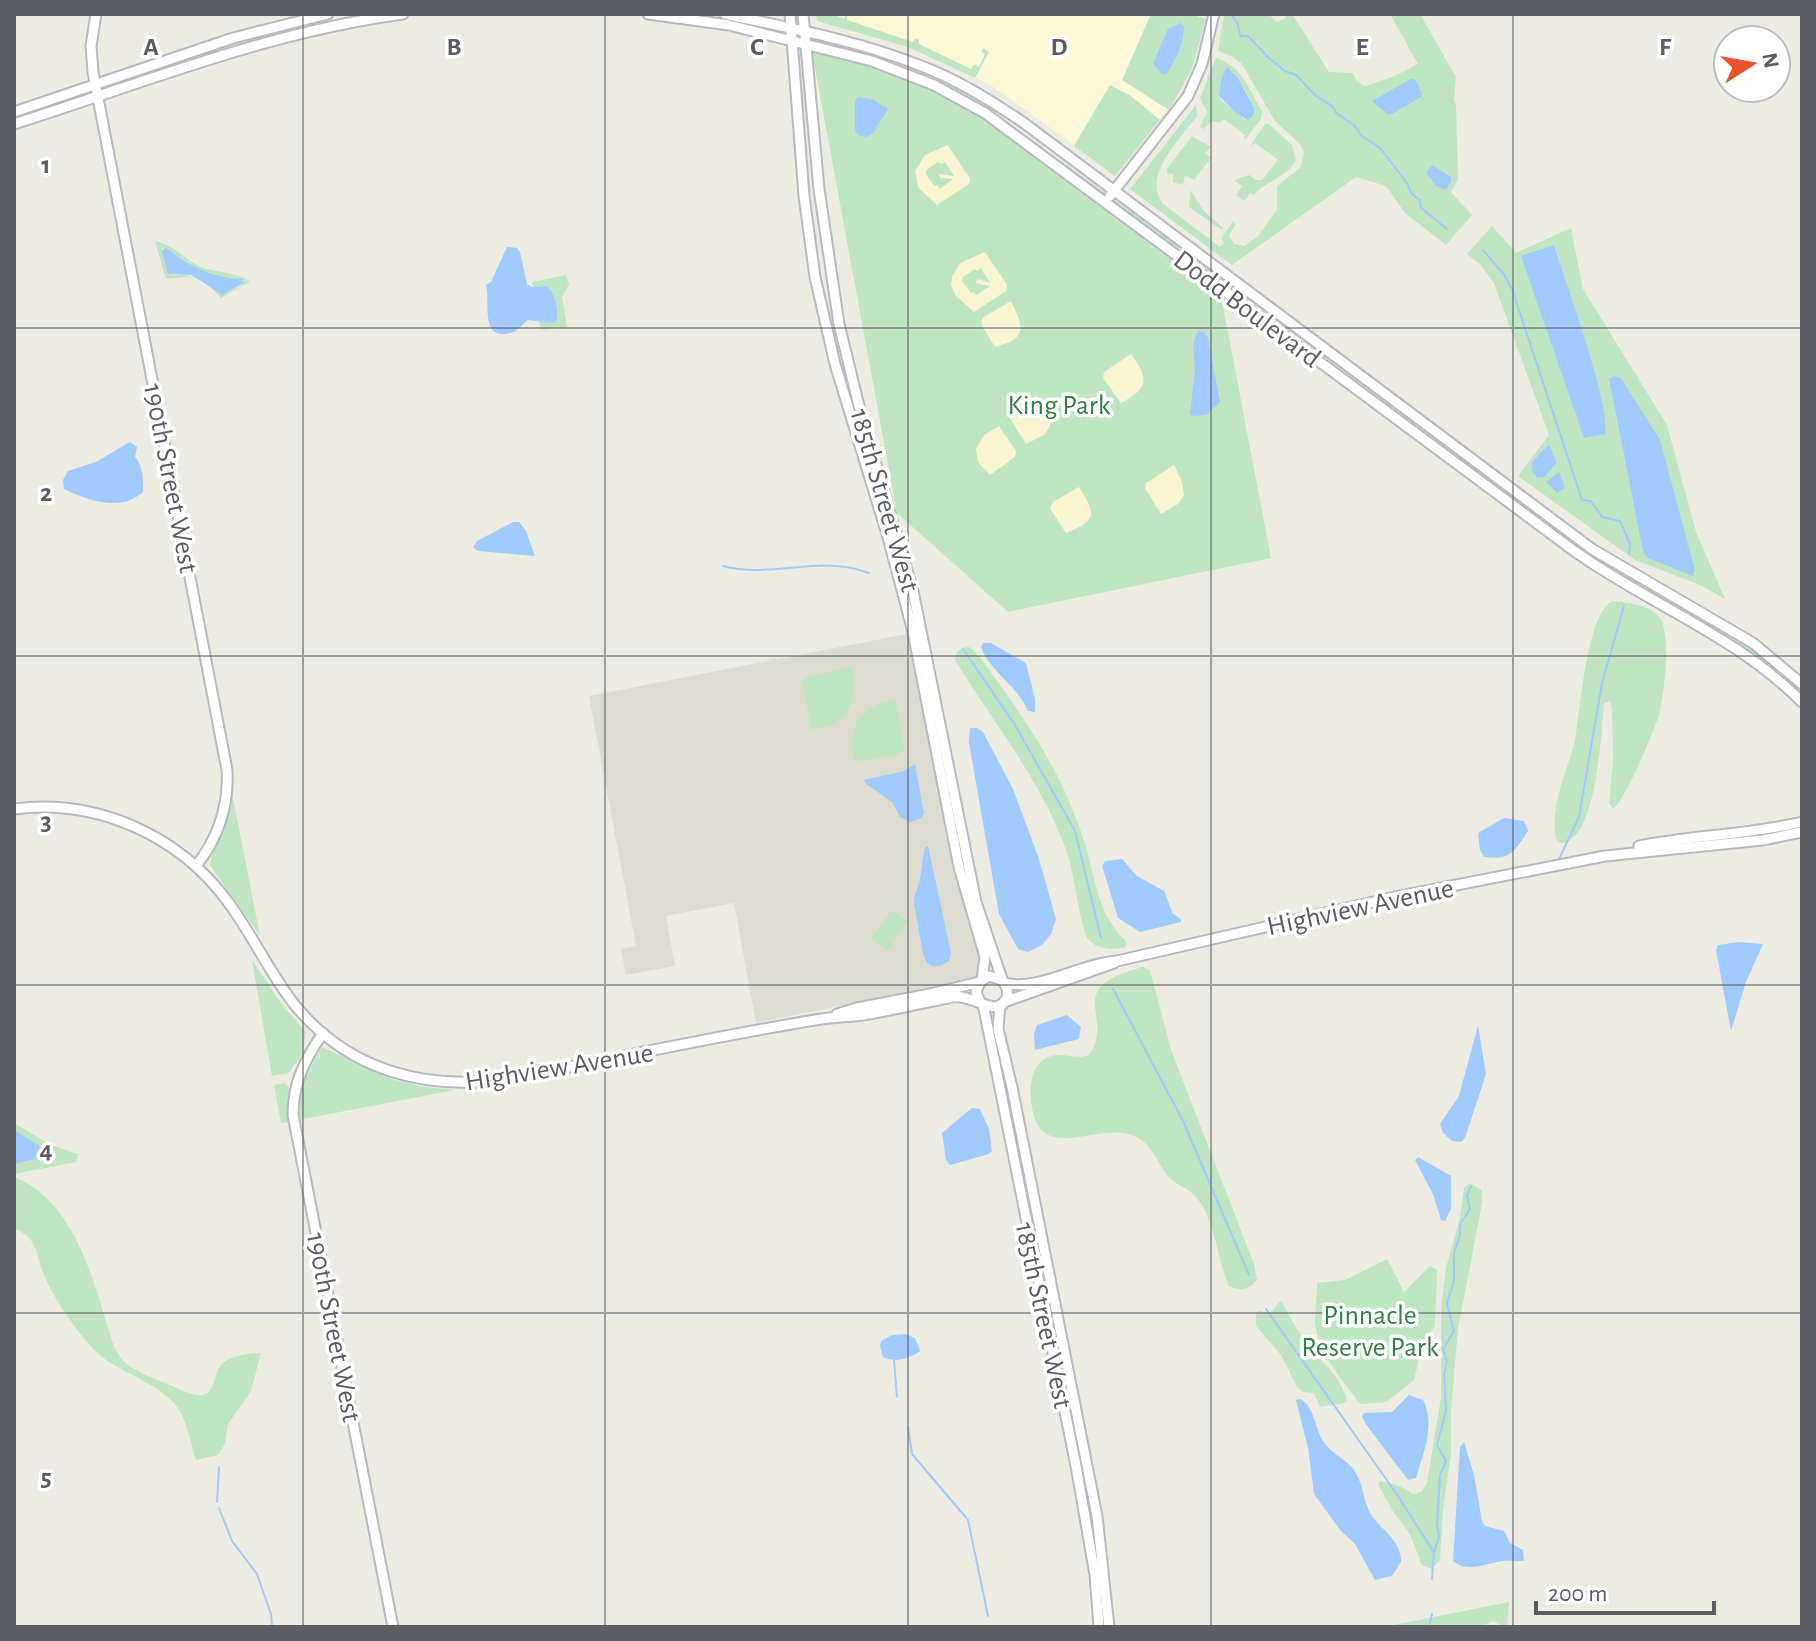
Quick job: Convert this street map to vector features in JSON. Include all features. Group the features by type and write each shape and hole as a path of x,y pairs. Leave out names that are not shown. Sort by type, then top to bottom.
{"street":[{"name":"190th Street West","path":"96,14 91,46 96,85 226,761 227,792 222,817 196,866"},
{"path":"14,112 233,38 328,14"},
{"path":"14,124 270,40 403,14"},
{"name":"Dodd Boulevard","path":"648,14 729,25 872,61 922,80 1006,126 1577,553 1747,655 1802,702"},
{"name":"Dodd Boulevard","path":"725,14 883,52 918,64 975,91 1024,123 1592,549 1753,643 1802,684"},
{"name":"185th Street West","path":"790,14 804,196 815,277 838,374 888,537 913,632 953,840 965,893 985,957 981,980"},
{"name":"185th Street West","path":"803,14 822,220 839,324 860,410 913,591 976,902 1004,982"},
{"path":"1106,201 1188,96 1202,64 1214,14"},
{"path":"815,277 825,281 839,324"},
{"name":"Highview Avenue","path":"14,809 58,808 117,819 158,838 196,866 229,903 289,996 323,1033 360,1057 397,1074 430,1082 477,1083 823,1019 886,1011 955,996 968,996 991,1008 1117,961 1354,906 1672,840 1778,828 1802,822"},
{"name":"Highview Avenue","path":"1605,856 1763,840 1802,832"},
{"name":"Highview Avenue","path":"823,1019 857,1008 941,992 992,976 1021,986 1099,962 1117,961"},
{"path":"981,980 976,992 981,1003"},
{"path":"1002,1003 1008,991 1004,982"},
{"name":"185th Street West","path":"981,1003 1076,1466 1095,1575 1099,1627"},
{"name":"185th Street West","path":"1002,1003 998,1029 1097,1516 1109,1627"},
{"name":"190th Street West","path":"323,1033 297,1080 293,1115 393,1627"}],"shaded area":[{"path":"826,14 1205,14 1169,107 1115,174 992,86 934,56"},
{"path":"917,632 983,976 756,1023 734,903 666,916 675,966 626,975 621,949 636,946 589,696"}],"green space":[{"path":"816,14 833,14 844,19 847,14 847,20 913,42 916,38 919,44 971,69 974,65 979,67 985,54 983,48 989,52 975,78 908,47 817,21"},
{"path":"1151,14 1191,14 1206,19 1191,71 1169,110 1122,80"},
{"path":"1224,14 1268,14 1277,22 1286,18 1283,14 1292,14 1329,72 1353,73 1356,81 1365,86 1418,64 1390,14 1420,14 1456,77 1454,100 1458,179 1451,192 1472,215 1446,245 1405,213 1386,186 1356,177 1232,265 1130,189 1196,105 1197,116 1173,146 1160,170 1157,193 1163,204 1220,247 1224,243 1221,239 1233,221 1236,224 1229,235 1234,244 1245,246 1258,236 1277,210 1277,186 1300,168 1304,153 1300,144 1275,121 1242,64 1218,51"},
{"name":"King Park","path":"810,41 919,82 1027,136 1267,311 1265,313 1218,280 1271,558 1008,612 897,513"},
{"path":"1216,58 1225,61 1244,79 1262,112 1261,119 1244,141 1245,135 1224,119 1220,123 1212,121 1204,129 1200,127 1207,112 1200,98","holes":["1221,79 1244,88 1255,109 1253,116 1245,120 1219,96"]},
{"path":"934,77 995,108 992,112 933,80"},
{"path":"1110,85 1131,96 1160,120 1115,176 1074,146"},
{"path":"1265,124 1269,124 1292,145 1296,160 1288,171 1254,195 1250,193 1244,201 1236,195 1242,186 1234,180 1249,175 1262,180 1278,160 1255,143 1250,146"},
{"path":"1192,136 1211,147 1205,153 1211,158 1194,180 1185,175 1183,184 1173,183 1173,174 1167,173 1167,169"},
{"path":"1190,190 1204,211 1222,230 1189,207"},
{"path":"1492,226 1516,253 1571,228 1583,289 1667,425 1696,532 1725,599 1700,585 1635,560 1518,476 1549,435 1494,283 1480,264 1467,254","holes":["1554,245 1600,394 1606,428","1609,379 1648,558 1643,552","1549,444 1557,463 1537,478 1532,471 1532,462"]},
{"path":"155,241 167,245 201,267 240,276 250,282 221,298 210,287 222,295 243,285 193,266 166,247 162,249 172,275 191,276 166,279"},
{"path":"566,275 569,284 562,297 567,327 541,330 539,321 554,322 558,315 554,297 546,286 533,287 532,282"},
{"path":"1450,450 1612,566 1748,644 1796,683 1802,690 1802,697 1754,656 1574,546"},
{"path":"1613,601 1650,609 1663,625 1666,664 1659,715 1632,780 1613,809 1609,803 1613,763 1612,709 1610,701 1604,703 1599,761 1588,809 1581,828 1570,840 1557,842 1557,803 1575,740 1591,642 1604,608"},
{"path":"969,647 1013,704 1059,778 1084,841 1103,907 1108,919 1126,941 1126,947 1105,948 1087,938 1067,854 1052,817 1027,771 955,660 956,653"},
{"path":"851,667 854,691 848,710 835,722 812,730 802,683 806,677"},
{"path":"896,700 904,748 900,754 854,762 852,738 858,720 873,707"},
{"path":"232,793 260,936 210,865 224,831"},
{"path":"892,910 908,921 888,951 871,939"},
{"path":"252,960 283,1006 306,1032 303,1052 289,1073 272,1076"},
{"path":"1143,967 1150,970 1171,1050 1254,1264 1257,1279 1244,1289 1229,1286 1207,1214 1201,1204 1169,1177 1144,1142 1129,1134 1111,1132 1060,1138 1047,1134 1037,1123 1031,1093 1032,1078 1039,1064 1051,1056 1089,1055 1096,1041 1096,994 1103,984 1118,975"},
{"path":"322,1047 391,1079 455,1090 298,1120 301,1085"},
{"path":"285,1083 291,1090 290,1122 281,1123 274,1085"},
{"path":"14,1123 51,1145 78,1154 76,1162 14,1174 14,1164 45,1157 48,1152 14,1130"},
{"path":"14,1177 48,1199 73,1233 90,1272 114,1346 130,1366 186,1392 203,1395 211,1389 221,1365 229,1359 261,1353 251,1391 228,1424 225,1444 218,1455 196,1460 185,1422 174,1403 154,1387 98,1354 76,1328 51,1290 32,1241 14,1228"},
{"path":"1469,1183 1482,1190 1482,1203 1458,1329 1451,1411 1451,1455 1440,1560 1432,1569 1422,1565 1410,1534 1378,1484 1380,1481 1397,1485 1414,1494 1421,1492 1427,1483 1441,1398 1441,1309 1446,1268 1460,1218 1464,1188"},
{"name":"Pinnacle Reserve Park","path":"1387,1259 1404,1292 1430,1266 1437,1270 1435,1326 1423,1342 1414,1380 1386,1402 1360,1404 1320,1344 1315,1321 1317,1283 1345,1280"},
{"path":"1281,1300 1309,1346 1340,1384 1347,1401 1344,1403 1320,1407 1314,1393 1303,1392 1297,1387 1281,1355 1256,1326 1256,1314 1259,1311 1270,1313"},
{"path":"1509,1602 1507,1627 1499,1627 1492,1621 1483,1627 1394,1627 1394,1625"}],"sand":[{"path":"948,145 970,179 969,184 937,205 918,187 915,171 925,155","holes":["938,162 945,162 954,176 939,174 940,178 953,179 940,189 934,186 926,170"]},
{"path":"985,252 1007,285 1006,291 974,312 956,296 951,285 960,263","holes":["981,268 990,283 978,279 975,283 990,286 976,295 962,281 963,277"]},
{"path":"1011,301 1020,330 1014,340 995,347 981,324 982,318"},
{"path":"1131,354 1141,370 1143,382 1137,393 1121,403 1103,378 1104,372"},
{"path":"1036,396 1048,410 1050,426 1044,435 1026,444 1009,417 1011,412"},
{"path":"999,426 1016,451 1015,457 990,475 978,462 976,449 984,435"},
{"path":"1174,465 1184,495 1178,504 1161,514 1145,488 1146,483"},
{"path":"1079,487 1089,503 1091,515 1084,524 1066,533 1050,508 1053,502"}],"water":[{"path":"1180,23 1184,26 1181,45 1167,74 1162,74 1153,64 1168,29"},
{"path":"1227,67 1237,77 1255,109 1248,120 1219,96 1221,79"},
{"path":"1415,79 1421,97 1392,114 1387,114 1372,101"},
{"path":"858,97 872,99 888,109 873,133 866,137 858,135 855,130 855,101"},
{"path":"1432,165 1451,177 1446,190 1436,186 1426,173"},
{"path":"1554,245 1594,370 1605,418 1605,434 1584,438 1521,256"},
{"path":"166,247 201,270 242,279 244,283 222,295 192,275 168,274 162,251"},
{"path":"507,247 517,248 520,252 527,284 532,287 546,286 552,293 557,307 557,321 528,320 515,331 502,334 490,326 486,285 491,282"},
{"path":"1198,331 1205,332 1208,338 1220,402 1206,415 1193,416 1190,414 1195,370 1193,343"},
{"path":"1614,376 1621,378 1660,440 1695,570 1693,576 1648,558 1643,552 1609,379"},
{"path":"130,442 137,447 135,457 141,468 143,492 125,502 115,503 94,500 64,489 63,480 68,471 96,462"},
{"path":"1549,444 1557,463 1544,477 1537,478 1532,471 1532,462"},
{"path":"1559,472 1565,488 1557,493 1546,482"},
{"path":"513,522 519,522 526,531 535,556 478,551 473,547 477,541"},
{"path":"983,643 991,643 1026,663 1035,712 1028,711 1018,694 991,664 981,647"},
{"path":"970,728 983,732 1013,789 1039,859 1056,919 1051,934 1042,945 1028,952 1018,949 999,914 969,743"},
{"path":"915,764 924,814 910,822 900,817 892,802 864,780 904,771"},
{"path":"1504,818 1524,821 1528,831 1506,856 1484,857 1478,833"},
{"path":"928,846 951,953 949,961 941,966 927,963 923,954 914,903 925,848"},
{"path":"1122,859 1137,876 1164,891 1173,914 1181,922 1140,932 1118,918 1102,866 1105,861"},
{"path":"1739,942 1763,944 1746,982 1731,1031 1716,950 1718,945"},
{"path":"1067,1015 1081,1027 1079,1039 1035,1050 1037,1025"},
{"path":"1478,1025 1486,1074 1465,1138 1461,1142 1452,1141 1443,1133 1440,1124 1459,1096"},
{"path":"972,1108 980,1109 989,1129 992,1151 950,1165 946,1160 942,1133"},
{"path":"14,1130 48,1151 45,1157 14,1164"},
{"path":"1418,1157 1451,1176 1451,1209 1445,1221 1441,1220 1433,1194 1415,1160"},
{"path":"905,1334 915,1338 920,1351 902,1359 883,1357 881,1341 892,1335"},
{"path":"1409,1395 1423,1400 1427,1409 1428,1429 1416,1478 1408,1480 1362,1416 1364,1413 1392,1412"},
{"path":"1300,1399 1311,1412 1326,1445 1354,1470 1369,1511 1398,1548 1401,1562 1392,1576 1375,1580 1355,1544 1341,1531 1314,1494 1308,1448 1296,1400"},
{"path":"1464,1442 1474,1475 1482,1521 1485,1526 1504,1531 1510,1543 1523,1550 1524,1561 1469,1567 1453,1561 1460,1447"}],"waterway":[{"path":"1231,14 1238,24 1240,36 1248,36 1270,59 1296,75 1316,96 1354,125 1362,136 1380,148 1411,193 1420,200 1421,208 1447,229"},
{"path":"1483,250 1512,289 1582,500 1591,501 1602,517 1620,521 1630,544 1629,554"},
{"path":"723,566 760,570 833,566 869,573"},
{"path":"1558,861 1579,817 1602,683 1624,606"},
{"path":"963,649 1015,725 1075,831 1101,938"},
{"path":"1113,989 1183,1121 1249,1275"},
{"path":"1432,1579 1434,1552 1439,1537 1440,1475 1446,1461 1437,1445 1446,1411 1444,1374 1447,1361 1443,1349 1454,1331 1447,1304 1454,1281 1454,1253 1460,1236 1460,1224 1470,1209 1467,1195 1471,1186"},
{"path":"1266,1309 1396,1493 1433,1551"},
{"path":"894,1360 897,1397"},
{"path":"908,1427 912,1454 968,1520 988,1616"},
{"path":"217,1502 219,1467"},
{"path":"219,1508 232,1541 257,1574 271,1614 272,1627"},
{"path":"1429,1627 1432,1614"}]}
